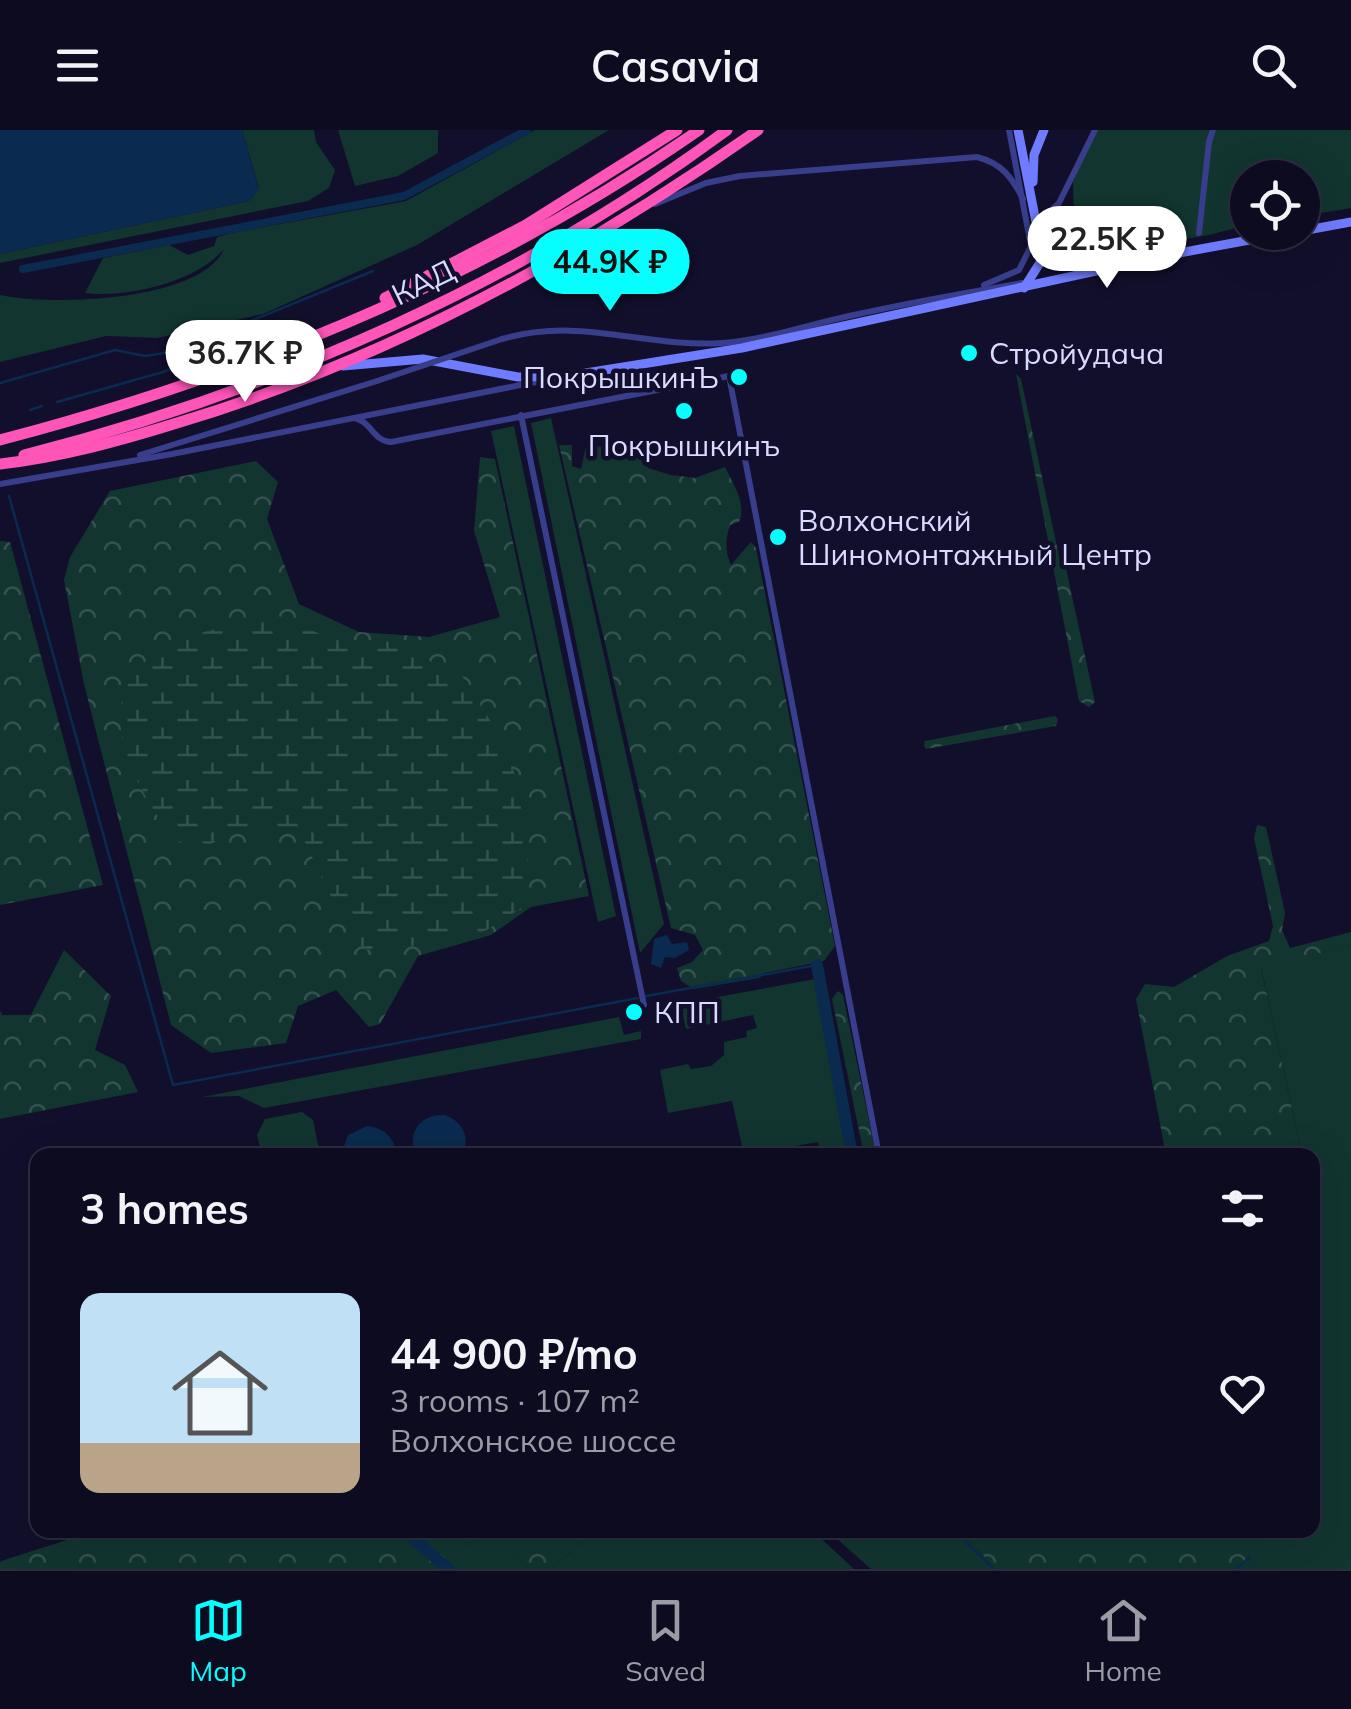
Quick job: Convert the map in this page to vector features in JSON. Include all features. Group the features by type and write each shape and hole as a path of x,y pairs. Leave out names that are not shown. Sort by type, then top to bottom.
{"highway":[{"path":"310,337 476,254 675,130"},
{"name":"КАД","path":"0,440 143,400 310,337 482,261 628,180 699,130"},
{"name":"КАД","path":"0,462 150,420 340,348 418,313 567,236 727,130"},
{"path":"0,462 66,454 128,438 230,407 330,368 467,307 575,250 758,130"}],"main road":[{"path":"1018,130 1042,246 1041,265 1027,285"},
{"path":"1034,210 1034,155 1044,130"},
{"path":"1320,228 1351,222"},
{"path":"330,368 423,359 518,377 566,376 742,348 1230,244"},
{"path":"1042,246 1057,261 1075,266 1179,254"}],"street":[{"path":"950,295 1008,277 1023,265 1031,246 1010,130"},
{"path":"1047,214 1059,203 1095,130"},
{"path":"1199,232 1213,130"},
{"path":"640,210 690,188 740,176 976,157 1003,170 1023,199"},
{"path":"122,460 223,432 522,333 575,328 667,342 724,343 950,295 1027,285 1139,258"},
{"path":"0,484 566,376"},
{"path":"354,418 362,420 385,442 392,442 730,376 879,1148"},
{"path":"374,434 375,424 385,411"},
{"path":"521,415 644,1005"}],"green space":[{"path":"242,130 314,130 316,142 335,170 329,188 308,201 0,263 0,254 249,201 259,188"},
{"path":"338,130 438,130 438,153 398,176 355,186"},
{"path":"535,130 609,130 417,245 263,314 158,338 106,336 0,362 0,295 86,299 156,290 210,267 224,249 212,261 179,279 121,293 85,293 103,258 169,245 188,255 214,246 217,237 231,233 406,201"},
{"path":"1096,130 1351,130 1351,208 1320,213 1320,160 1230,160 1230,229 1209,235 1075,257 1073,181"},
{"path":"1016,374 1021,379 1060,561 1065,564 1095,702 1089,707 1079,701"},
{"path":"551,418 664,924 640,953 531,423"},
{"path":"514,426 616,916 598,922 491,431"},
{"path":"559,445 572,445 572,466 581,469 586,446 631,448 648,468 671,475 695,478 725,467 741,508 739,522 728,530 726,545 731,565 751,542 756,548 835,946 824,961 694,989 681,981 677,968 692,962 703,950 695,935 671,928"},
{"path":"480,457 495,459 589,896 531,907 491,935 418,956 380,1024 369,1027 336,990 298,1006 286,1043 211,1053 171,1025 84,684 64,580 70,557 110,491 256,461 278,482 267,519 299,604 359,632 429,637 500,617 474,531"},
{"path":"0,541 10,542 103,885 0,905"},
{"path":"280,616 325,637 352,644 386,641 462,676 491,722 517,779 528,860 523,907 485,931 429,944 364,950 334,903 303,838 268,821 210,844 174,841 132,769 120,718 124,693 137,671 173,643 218,628"},
{"path":"1055,716 1056,726 926,749 924,745 925,741"},
{"path":"1257,825 1266,827 1285,913 1282,930 1290,948 1351,932 1351,945 1261,968 1300,1148 1165,1148 1136,999 1145,984 1174,987 1227,956 1269,941 1273,926 1254,838"},
{"path":"1351,945 1351,1569 1258,1569 1237,1538 1320,1538 1320,1148 1300,1148 1261,967"},
{"path":"64,950 111,996 95,1050 125,1065 138,1092 0,1119 0,1011 2,1015 31,1015"},
{"path":"815,979 848,1148 819,1148 818,1142 784,1148 742,1148 732,1101 668,1113 660,1070 688,1064 691,1069 711,1066 724,1055 724,1042 747,1037 746,1031 757,1028 753,1015 686,1029 680,1004"},
{"path":"838,991 843,995 875,1148 863,1148 832,999"},
{"path":"619,1017 624,1035 641,1031 641,1039 264,1108 239,1096 202,1097"},
{"path":"302,1112 313,1120 319,1148 260,1148 257,1135 265,1119"},
{"path":"74,1538 479,1538 447,1556 453,1569 0,1569 0,1562"},
{"path":"480,1538 497,1538 529,1569 453,1569 446,1556"},
{"path":"496,1538 588,1538 551,1569 529,1569"},
{"path":"588,1538 821,1538 854,1569 551,1569"},
{"path":"836,1538 967,1538 996,1569 871,1569"},
{"path":"967,1538 1237,1538 1258,1569 996,1569"}],"water":[{"path":"0,130 242,130 259,189 249,201 0,254"},
{"path":"667,935 672,944 687,942 689,950 675,958 665,957 661,968 651,964 654,939"},
{"path":"436,1115 456,1122 463,1131 465,1148 413,1148 418,1126"},
{"path":"367,1126 379,1129 388,1135 395,1148 343,1148 348,1135"}],"waterway":[{"path":"23,269 404,196 527,130"},
{"path":"0,383 115,350 145,356 177,351 373,271"},
{"path":"57,402 163,372 211,353"},
{"path":"30,410 42,406"},
{"path":"9,496 173,1085 638,998"},
{"path":"646,996 817,965"},
{"path":"817,965 851,1148"},
{"path":"413,1538 448,1569"},
{"path":"961,1538 994,1569"},
{"path":"1236,1569 1250,1557"}],"place":[{"name":"Стройудача","path":"969,353"},
{"name":"ПокрышкинЪ","path":"739,377"},
{"name":"Покрышкинъ","path":"684,411"},
{"name":"Волхонский Шиномонтажный Центр","path":"778,537"},
{"name":"КПП","path":"634,1012"}]}
